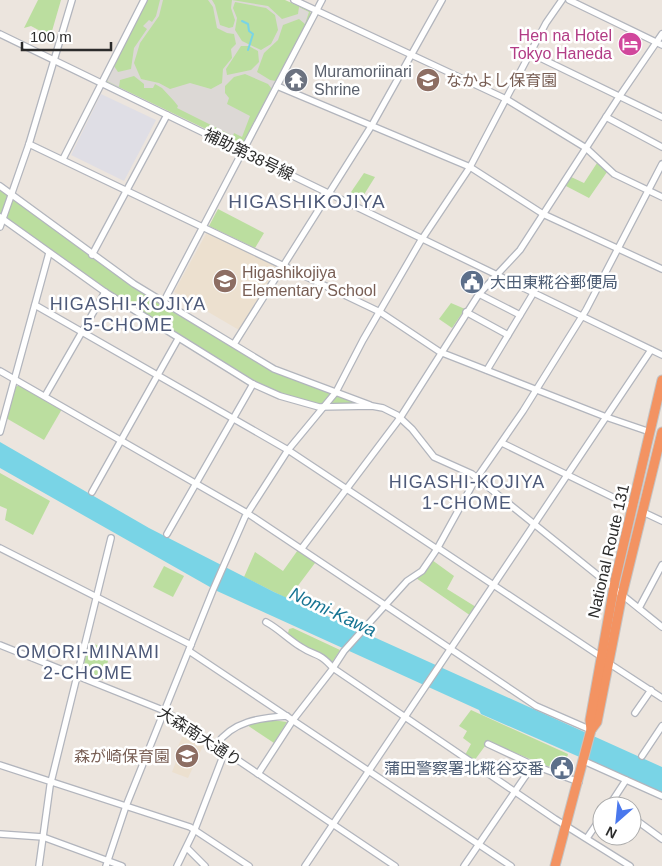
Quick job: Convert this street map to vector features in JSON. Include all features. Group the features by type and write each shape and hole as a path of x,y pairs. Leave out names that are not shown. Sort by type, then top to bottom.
{"highway":[{"name":"National Route 131","path":"591,732 590,720 600,656 662,380"},
{"name":"National Route 131","path":"591,732 597,722 610,664 622,595 662,434"},
{"path":"555,866 591,732"}],"street":[{"path":"0,226 29,144 72,0"},
{"path":"63,159 144,0"},
{"path":"294,0 506,99 586,148 614,174 662,197"},
{"path":"163,303 322,0"},
{"path":"234,344 372,125 442,0"},
{"path":"107,863 126,806 213,590 248,513 288,450 336,392 422,238 470,167 530,53 562,0"},
{"path":"569,0 659,44"},
{"name":"補助第38号線","path":"0,34 662,355"},
{"path":"302,548 400,418 478,294 520,250 606,116 659,44 662,34"},
{"path":"530,53 662,117"},
{"path":"277,86 470,167 543,214 662,268"},
{"path":"92,255 167,114"},
{"path":"606,116 662,147"},
{"path":"29,144 380,312 440,352 606,417 650,432"},
{"path":"258,774 293,720 344,651 408,581 422,571 437,549 477,479 502,443 582,316 662,164"},
{"path":"0,186 92,255 163,303 274,368 372,406 383,408 400,418 412,429 434,457 477,479 662,627"},
{"path":"2,219 105,292 253,384 280,396 325,407 372,406"},
{"path":"0,432 49,253"},
{"path":"45,396 105,292"},
{"path":"487,370 534,292"},
{"path":"478,294 520,315"},
{"path":"34,305 288,450 600,656"},
{"path":"466,312 508,335"},
{"path":"92,492 178,339"},
{"path":"305,866 452,650 651,350"},
{"path":"0,371 248,513 536,706 591,732"},
{"path":"166,534 253,384"},
{"path":"502,443 633,507"},
{"path":"643,512 662,521"},
{"path":"39,866 52,782 111,538"},
{"path":"0,548 190,648 287,716 511,866"},
{"path":"639,608 662,565"},
{"path":"266,622 279,628 302,648 322,655 332,668 515,792 630,866"},
{"name":"大森南大通り","path":"0,645 165,711 395,866"},
{"path":"610,664 662,698"},
{"path":"635,713 651,690"},
{"path":"216,745 224,735 245,722 287,716"},
{"path":"642,756 661,728"},
{"path":"488,744 579,782"},
{"path":"177,866 195,830 225,751"},
{"path":"584,760 662,796"},
{"path":"464,866 533,764"},
{"path":"0,765 195,830 249,866"},
{"path":"615,796 626,780"},
{"path":"642,824 662,839"},
{"path":"587,838 592,831"},
{"path":"0,834 43,837 107,863 122,866"},
{"path":"187,848 205,866"}],"shaded area":[{"path":"160,0 163,0 159,16 140,43 134,63 141,79 159,83 170,89 190,83 211,89 222,83 223,69 232,58 231,49 236,44 234,34 217,28 213,7 208,0 212,0 215,5 220,25 229,28 233,27 235,20 231,8 232,0 268,6 282,19 298,14 299,7 309,12 305,24 299,19 283,25 278,40 264,53 257,72 270,80 276,81 272,89 268,84 245,74 234,77 225,86 225,93 229,98 227,104 250,116 242,137 234,133 233,136 177,108 178,106 174,101 162,88 155,84 153,88 144,88 144,84 134,76 120,80 119,87 107,81 114,66 118,72 131,69 134,48 147,29 143,26 149,20 152,22 156,16","holes":["235,2 266,8 275,15 278,30 271,44 261,50 242,41 235,30 237,18 233,8","241,46 249,46 258,51 259,62 251,70 227,75 226,69"]},
{"path":"101,94 156,120 124,181 71,155"},
{"name":"Higashikojiya Elementary School","path":"207,232 277,266 278,270 239,330 174,292"},
{"name":"森が崎保育園","path":"185,731 204,744 188,778 172,772 177,759 175,753"}],"green space":[{"path":"38,0 61,0 50,38 46,40 44,33 31,26 24,28"},
{"path":"146,0 285,0 310,11 311,14 243,143 239,145 106,81"},
{"path":"597,163 607,172 589,198 564,185 569,176 584,183"},
{"path":"364,173 375,177 360,201 349,195"},
{"path":"0,189 91,257 153,300 273,371 371,406 325,406 281,394 254,383 117,298 0,216"},
{"path":"218,209 264,233 255,248 209,226"},
{"path":"451,303 465,309 452,328 439,319"},
{"path":"20,385 62,409 44,440 6,418 15,387"},
{"path":"0,473 50,501 33,535 5,520 7,509 0,506"},
{"path":"300,547 318,559 288,599 244,577 255,552 283,571"},
{"path":"432,560 454,576 447,589 476,607 471,616 416,578"},
{"path":"164,566 184,576 173,597 153,587"},
{"path":"293,628 340,650 331,664 292,637 288,633 289,629"},
{"path":"89,642 109,650 110,653 103,680 82,672"},
{"path":"471,710 568,754 565,764 561,764 560,770 562,772 488,742 474,761 465,755 471,744 463,738 467,731 459,726"},
{"path":"272,720 287,722 274,743 247,725"}],"water":[{"path":"0,442 149,528 274,592 662,767 662,793 481,714 479,710 217,591 0,468"}],"waterway":[{"path":"242,21 248,24 249,31 253,34 248,50"}],"place":[{"name":"Hen na Hotel Tokyo Haneda","path":"630,44"},
{"name":"Muramoriinari Shrine","path":"296,80"},
{"name":"なかよし保育園","path":"428,80"},
{"name":"Higashikojiya Elementary School","path":"225,281"},
{"name":"大田東糀谷郵便局","path":"472,282"},
{"name":"森が崎保育園","path":"187,756"},
{"name":"蒲田警察署北糀谷交番","path":"562,768"}],"district":[{"name":"HIGASHIKOJIYA","path":"307,201"},
{"name":"HIGASHI-KOJIYA 5-CHOME","path":"128,314"},
{"name":"HIGASHI-KOJIYA 1-CHOME","path":"467,492"},
{"name":"OMORI-MINAMI 2-CHOME","path":"88,662"}],"water label":[{"name":"Nomi-Kawa","path":"333,612"}]}
